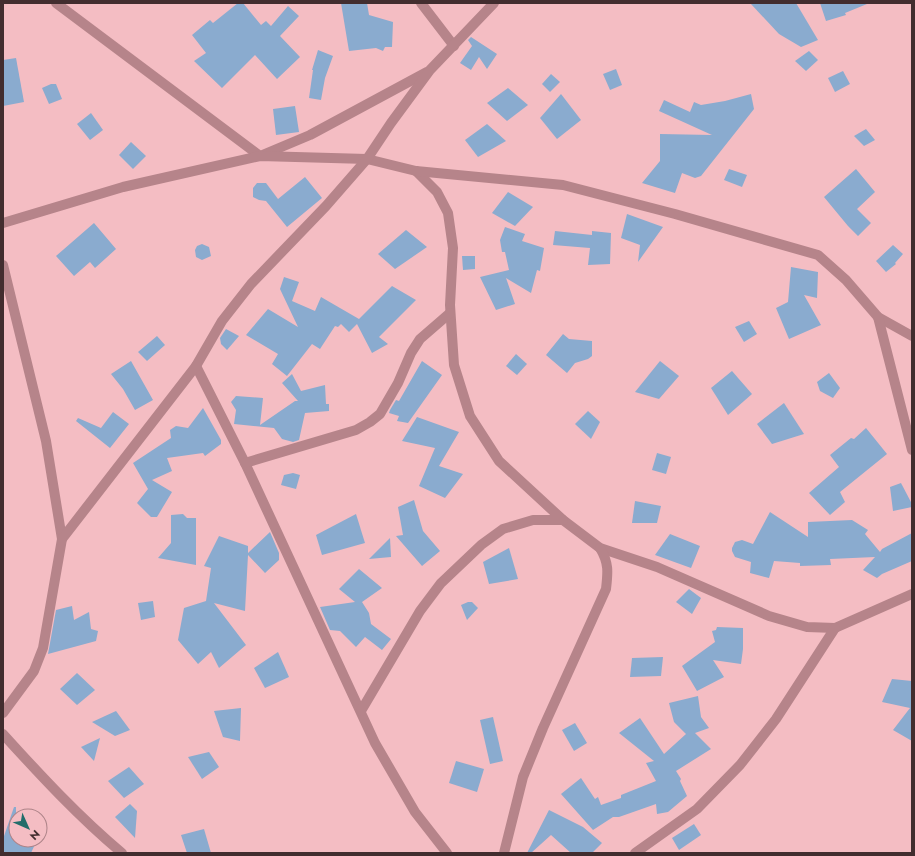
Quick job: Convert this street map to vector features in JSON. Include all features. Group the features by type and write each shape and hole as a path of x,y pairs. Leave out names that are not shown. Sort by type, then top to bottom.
{"street":[{"path":"56,3 260,156 367,159 416,172 563,185 675,214 818,255 846,280 878,317 912,336"},
{"path":"421,3 454,46"},
{"path":"62,539 196,366 222,321 251,284 326,206 367,159 391,123 430,70 494,3"},
{"path":"3,223 123,187 260,156 310,135 430,70"},
{"path":"416,172 437,192 448,213 453,248 450,313 454,365 470,416 499,461 563,520 600,548 657,567 774,618 807,627 835,628 912,594"},
{"path":"3,265 46,441 62,539 43,648 34,671 3,713"},
{"path":"245,463 356,430 370,422 380,414 398,383 411,353 420,339 450,313"},
{"path":"878,317 912,450"},
{"path":"196,366 245,463 375,743 415,812 447,853"},
{"path":"361,711 420,611 441,583 481,545 503,529 511,526 533,520 563,520"},
{"path":"504,853 523,777 543,728 606,589 608,570 605,558 600,548"},
{"path":"635,853 697,809 740,765 776,719 835,628"},
{"path":"3,734 44,779 103,837 122,853"}],"building":[{"path":"238,3 243,3 261,25 266,21 271,26 288,6 299,16 280,36 300,57 277,79 255,55 222,88 194,61 206,53 192,35 210,20 213,23"},
{"path":"341,3 367,3 369,15 393,22 392,47 385,47 383,51 376,48 349,51"},
{"path":"750,3 796,3 818,40 801,47 779,34"},
{"path":"820,3 867,4 845,13 846,15 826,21"},
{"path":"471,37 497,54 487,69 479,57 471,70 460,63 472,46 468,40"},
{"path":"318,50 333,56 325,78 321,100 309,98 312,70"},
{"path":"809,51 818,60 806,71 795,61"},
{"path":"16,58 24,102 3,106 3,60"},
{"path":"616,69 622,85 610,90 603,74"},
{"path":"843,71 850,84 835,92 828,78"},
{"path":"551,74 560,82 550,92 542,84"},
{"path":"51,84 56,84 62,99 49,104 42,88"},
{"path":"508,88 528,105 507,121 487,103"},
{"path":"561,94 581,120 557,139 540,118"},
{"path":"751,94 754,109 701,176 695,178 682,173 675,193 642,183 660,161 660,134 712,135 659,111 664,100 690,112 694,102 701,105 725,101"},
{"path":"295,106 299,132 276,135 273,109"},
{"path":"91,113 103,130 90,140 77,124"},
{"path":"487,124 506,141 478,157 465,140"},
{"path":"866,129 875,140 864,146 854,136"},
{"path":"131,142 146,156 133,169 119,155"},
{"path":"729,169 747,175 742,187 724,180"},
{"path":"856,169 875,192 857,209 871,223 858,236 824,197"},
{"path":"305,177 322,198 287,227 266,201 253,197 253,188 257,183 266,183 278,199"},
{"path":"508,192 533,207 515,226 492,213"},
{"path":"627,214 663,227 638,262 640,245 621,238"},
{"path":"94,223 116,249 95,268 90,262 74,276 56,256"},
{"path":"505,227 525,234 522,241 544,248 540,271 537,270 531,293 506,278 515,304 496,310 480,277 509,270 505,252 502,252 500,240"},
{"path":"406,230 427,247 395,269 378,254"},
{"path":"555,231 592,235 592,231 611,233 610,264 588,265 590,248 553,245"},
{"path":"202,244 209,247 211,256 202,260 196,257 195,250 197,246"},
{"path":"893,245 903,254 895,263 896,264 886,272 876,261"},
{"path":"462,256 475,256 475,269 463,270"},
{"path":"791,267 818,272 817,298 804,295 821,325 789,339 776,308 788,302"},
{"path":"284,277 299,282 292,301 315,311 321,297 359,319 392,286 416,300 379,337 388,344 372,353 357,324 349,332 341,324 338,327 335,326 320,349 312,344 287,376 272,364 278,354 246,335 268,309 298,327 280,289"},
{"path":"749,321 757,334 744,342 735,327"},
{"path":"226,329 239,336 227,350 221,344 220,338"},
{"path":"563,334 569,339 592,341 592,356 588,359 575,363 567,373 546,355"},
{"path":"157,336 165,345 147,361 138,352"},
{"path":"516,354 527,364 517,375 506,366"},
{"path":"131,361 153,400 135,410 123,389 111,374"},
{"path":"422,361 442,375 408,423 397,421 399,416 389,413 390,410 396,400 399,401"},
{"path":"660,361 679,376 659,399 635,392"},
{"path":"732,371 752,394 728,415 711,388"},
{"path":"829,373 840,388 833,398 820,391 817,382"},
{"path":"292,374 301,391 325,385 326,404 329,404 329,411 305,413 299,440 293,442 282,439 274,428 234,424 236,410 231,402 236,396 263,398 260,425 295,401 298,401 282,383"},
{"path":"784,403 804,434 772,444 757,424"},
{"path":"203,408 221,440 221,444 205,456 203,453 167,458 172,471 152,480 172,492 157,517 151,517 137,503 148,489 133,463 171,438 170,430 176,426 188,428"},
{"path":"588,411 600,422 591,439 575,424"},
{"path":"113,412 129,424 110,448 76,421 78,418 101,428"},
{"path":"417,417 459,432 439,466 463,474 445,498 419,486 435,448 402,441"},
{"path":"866,428 887,454 840,492 845,502 830,515 809,493 839,467 830,455 851,438 854,439"},
{"path":"657,453 671,457 666,474 652,470"},
{"path":"293,473 300,475 296,489 281,485 284,475"},
{"path":"901,483 912,504 912,507 893,511 890,487"},
{"path":"414,500 423,531 440,551 422,566 396,536 403,535 398,507"},
{"path":"635,501 661,506 657,523 632,523"},
{"path":"770,512 808,537 808,522 852,520 868,530 865,534 880,552 882,549 912,533 912,561 882,574 877,578 863,570 875,557 830,559 831,565 800,566 800,563 774,561 769,578 750,573 751,562 735,557 732,548 735,542 742,540 753,544"},
{"path":"183,514 187,518 196,518 196,565 158,558 171,543 171,515"},
{"path":"356,514 365,543 322,555 316,535"},
{"path":"270,532 279,553 279,560 265,573 248,555 245,611 214,603 246,645 219,668 211,652 198,664 178,640 184,608 206,601 211,568 204,566 219,536 248,546 248,553"},
{"path":"670,534 700,546 691,568 655,555"},
{"path":"390,538 391,557 369,559"},
{"path":"509,548 518,579 489,584 483,562"},
{"path":"359,569 382,588 362,602 369,613 371,624 391,639 382,650 365,637 356,647 340,631 330,630 320,607 355,602 339,589"},
{"path":"689,589 701,598 692,614 676,602"},
{"path":"153,601 155,617 141,620 138,603"},
{"path":"472,602 478,608 467,620 461,605"},
{"path":"72,606 74,620 89,612 91,629 98,631 96,641 48,654 56,610"},
{"path":"717,627 743,628 741,664 713,660 724,677 697,691 682,666 715,642 712,631 716,630"},
{"path":"278,652 289,677 265,688 254,668"},
{"path":"663,657 661,676 630,677 632,658"},
{"path":"77,673 95,690 77,705 60,689"},
{"path":"892,679 912,681 912,741 893,730 910,708 882,702"},
{"path":"698,696 701,717 709,728 695,733 711,749 676,771 681,779 680,781 687,796 668,812 657,814 656,804 619,817 613,817 593,830 561,794 581,778 595,799 598,797 601,805 621,798 621,795 656,781 646,763 654,761 619,733 640,718 664,754 686,734 674,722 669,703"},
{"path":"241,708 240,741 223,737 214,711"},
{"path":"116,711 130,730 115,736 92,722"},
{"path":"493,717 503,761 490,764 480,720"},
{"path":"575,723 587,743 574,751 562,730"},
{"path":"100,738 94,761 81,747"},
{"path":"209,752 219,767 202,779 188,757"},
{"path":"456,761 484,769 477,792 449,783"},
{"path":"129,767 144,784 124,798 108,781"},
{"path":"130,804 137,811 135,838 115,817"},
{"path":"549,810 583,827 602,843 592,853 571,853 551,835 531,853 527,853"},
{"path":"8,824 8,848 33,848 31,853 3,853 3,839"},
{"path":"694,824 701,835 679,850 672,838"},
{"path":"204,829 211,853 187,853 181,835"}]}
